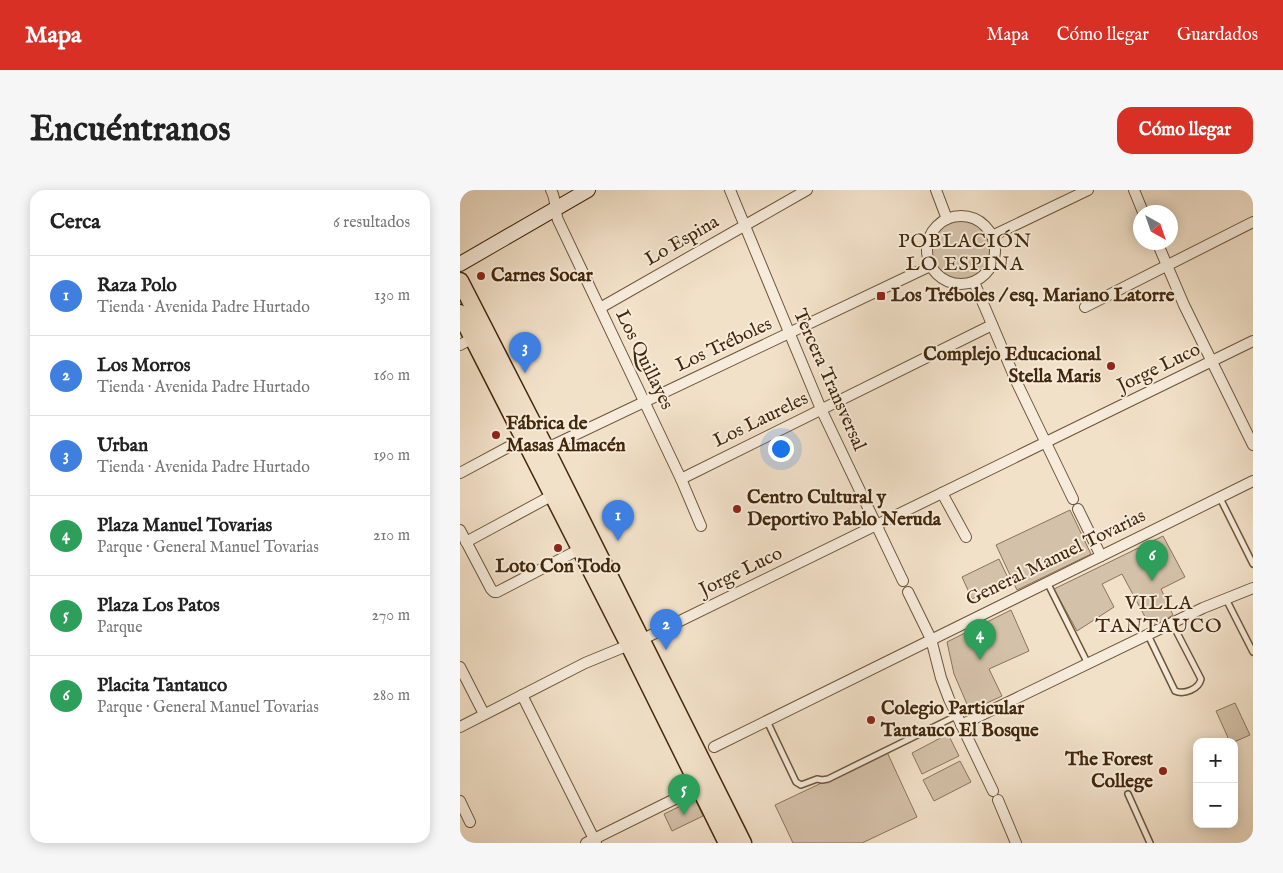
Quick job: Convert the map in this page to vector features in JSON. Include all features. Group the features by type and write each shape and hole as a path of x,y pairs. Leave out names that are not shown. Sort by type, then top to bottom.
{"main road":[{"path":"460,264 588,190"},
{"path":"460,281 530,435 635,642 743,843"},
{"path":"460,313 466,342 530,435"},
{"path":"539,452 553,495 580,549 635,642 699,787 727,843"}],"street":[{"name":"Los Quillayes","path":"551,190 555,198 558,220 681,479 701,526"},
{"name":"Tercera Transversal","path":"730,190 821,409 903,581"},
{"name":"Lo Espina","path":"600,308 807,190"},
{"path":"936,190 948,219"},
{"path":"992,236 1088,190"},
{"path":"1134,190 1141,205"},
{"path":"965,216 976,220 986,226 992,236 995,252 993,263 983,276 974,282 961,285 949,282 938,276 930,266 927,250 929,239 938,225 948,219 965,216"},
{"path":"1085,307 1253,222"},
{"path":"1159,250 1211,362 1253,445"},
{"name":"Los Tréboles","path":"539,452 930,266"},
{"path":"974,282 1017,382 1073,499"},
{"name":"Los Laureles","path":"681,479 992,325"},
{"name":"Jorge Luco","path":"460,726 585,663 635,642 876,526 1253,341"},
{"path":"460,472 530,435"},
{"name":"General Manuel Tovarias","path":"714,747 1253,481"},
{"path":"942,493 966,537"},
{"path":"466,542 553,495"},
{"path":"1078,509 1101,556"},
{"path":"460,530 494,592 580,549"},
{"path":"958,720 1088,664 1172,623 1253,588"},
{"path":"908,592 931,640 941,678 958,720 1016,843"},
{"path":"460,667 484,714"},
{"path":"522,694 592,842 699,787"},
{"path":"460,801 470,822"}],"lane":[{"path":"1220,497 1253,564"},
{"path":"1047,582 1088,664"},
{"path":"1226,599 1253,652"},
{"path":"1148,635 1175,691 1182,693 1197,687 1201,683 1201,679 1172,623"},
{"path":"767,721 796,782 801,785 817,779 828,779 958,720"},
{"path":"1128,794 1150,843"}],"shaded area":[{"path":"955,221 967,221 982,229 990,244 990,256 982,271 967,279 955,279 940,271 932,256 932,244 940,229"},
{"path":"1070,510 1091,554 1017,590 996,545"},
{"path":"1163,536 1185,577 1161,589 1173,615 1151,628 1122,574 1102,584 1114,607 1077,631 1054,589"},
{"path":"999,559 1009,580 972,599 962,577"},
{"path":"1011,610 1029,651 989,669 1002,696 970,711 954,674 947,642"},
{"path":"1235,703 1250,735 1238,740 1238,738 1228,738 1216,711"},
{"path":"948,734 959,756 922,774 912,753"},
{"path":"887,752 917,817 862,843 793,843 775,805"},
{"path":"960,761 971,782 934,801 923,780"},
{"path":"695,799 703,816 672,831 664,814"}],"place":[{"name":"Carnes Socar","path":"481,276"},
{"name":"Los Tréboles / esq. Mariano Latorre","path":"881,296"},
{"name":"Complejo Educacional Stella Maris","path":"1111,366"},
{"name":"Urban","path":"525,373"},
{"name":"Fábrica de Masas Almacén","path":"496,435"},
{"name":"Centro Cultural y Deportivo Pablo Neruda","path":"737,509"},
{"name":"Raza Polo","path":"618,541"},
{"name":"Loto Con Todo","path":"558,548"},
{"name":"Placita Tantauco","path":"1152,581"},
{"name":"Los Morros","path":"666,650"},
{"name":"Plaza Manuel Tovarias","path":"980,660"},
{"name":"Colegio Particular Tantauco El Bosque","path":"871,720"},
{"name":"The Forest College","path":"1163,771"},
{"name":"Plaza Los Patos","path":"684,815"}],"district":[{"name":"POBLACIÓN LO ESPINA","path":"965,252"},
{"name":"VILLA TANTAUCO","path":"1159,614"}]}
